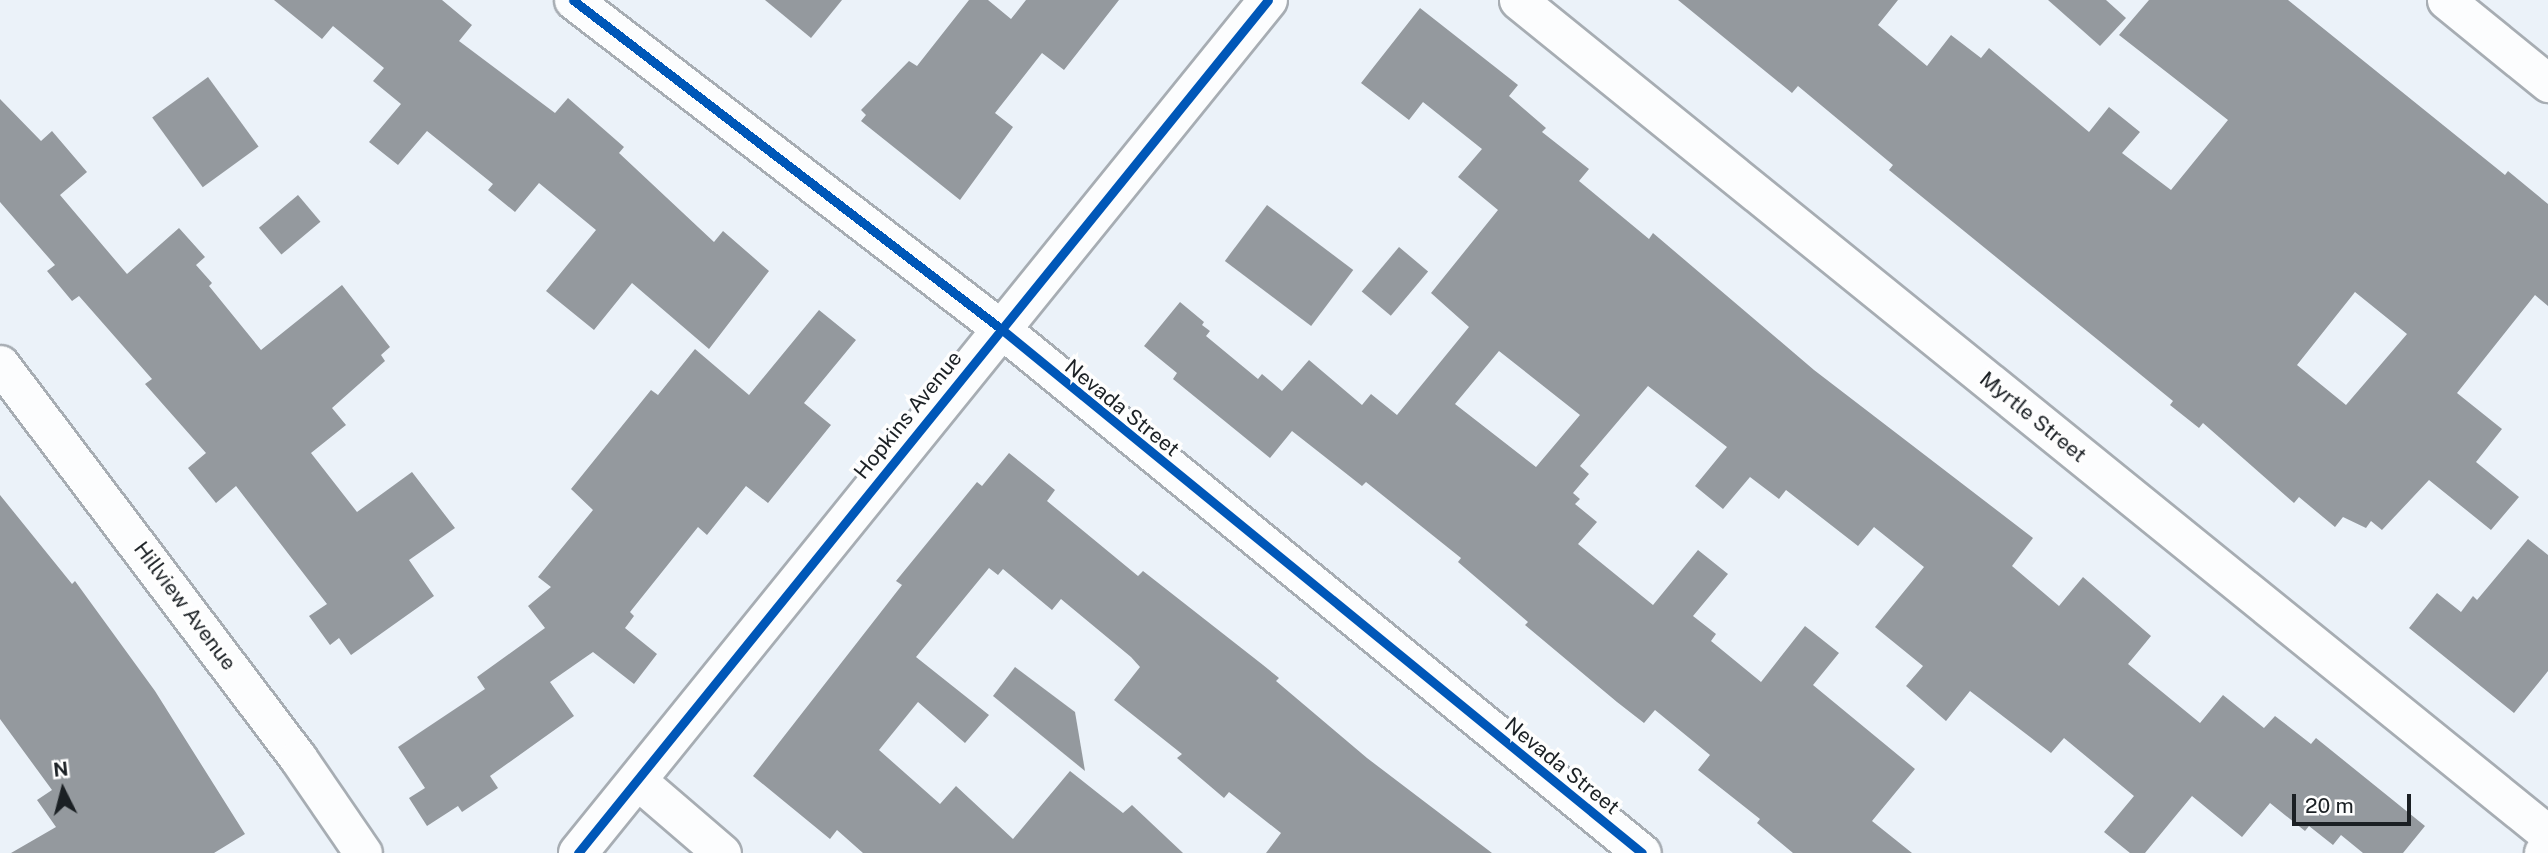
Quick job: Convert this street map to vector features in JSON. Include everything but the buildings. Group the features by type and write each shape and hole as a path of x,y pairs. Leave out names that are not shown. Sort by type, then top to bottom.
{"street":[{"name":"Nevada Street","path":"573,0 1000,328 1642,853"},
{"name":"Hopkins Avenue","path":"578,853 1268,0"},
{"name":"Myrtle Street","path":"1518,0 2548,834"},
{"path":"2446,0 2548,83"},
{"name":"Hillview Avenue","path":"0,364 298,758 363,853"},
{"path":"637,780 722,853"},
{"path":"2544,853 2548,849"}],"cycle path":[{"path":"573,0 1000,328 1642,853"},
{"path":"578,853 1268,0"}]}
